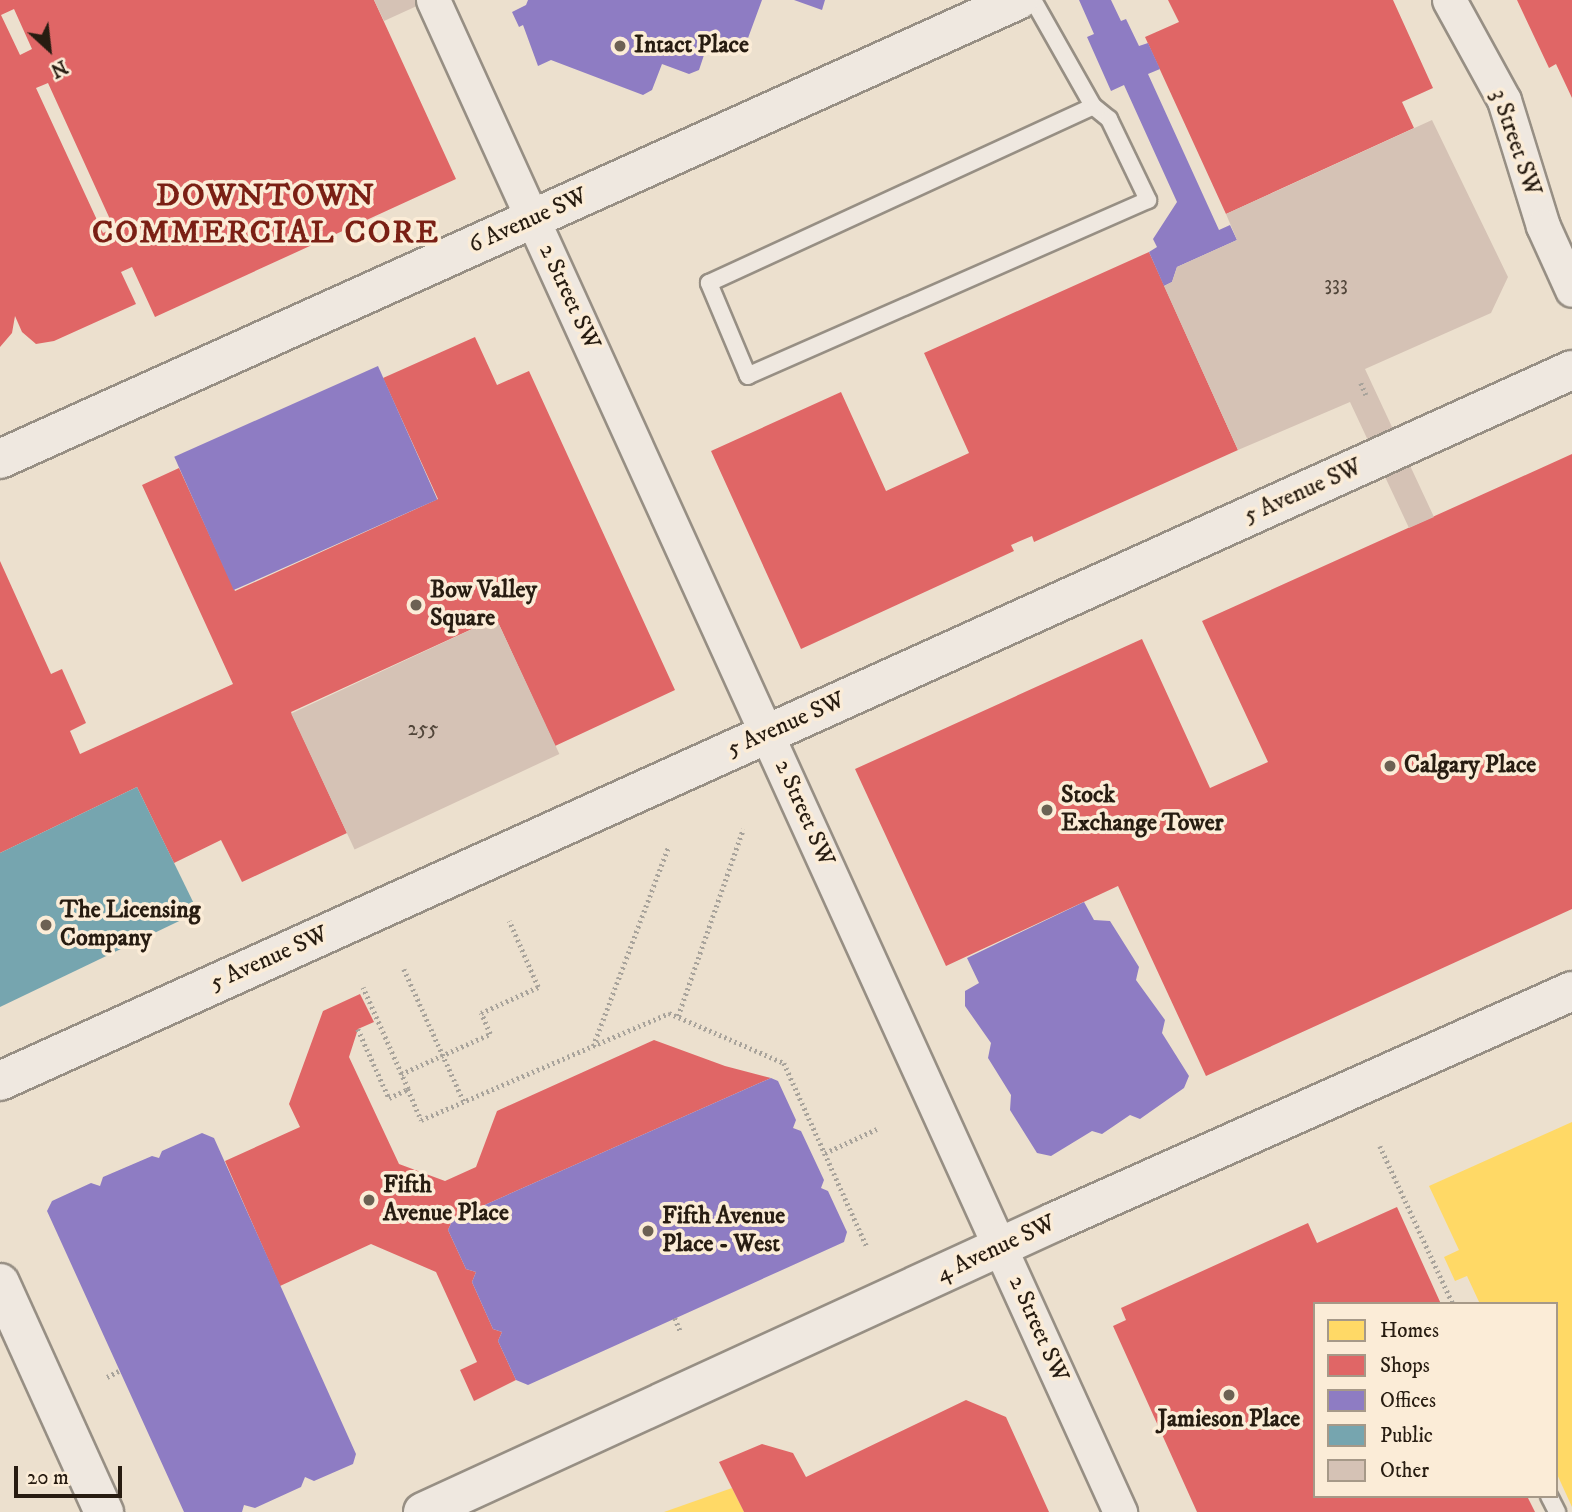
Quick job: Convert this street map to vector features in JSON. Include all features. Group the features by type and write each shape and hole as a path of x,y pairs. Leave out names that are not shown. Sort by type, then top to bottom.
{"main road":[{"name":"6 Avenue SW","path":"0,459 1018,0"},
{"name":"5 Avenue SW","path":"0,1081 1572,370"},
{"name":"4 Avenue SW","path":"423,1512 1001,1247 1572,991"},
{"path":"0,1283 104,1512"}],"street":[{"name":"2 Street SW","path":"433,0 1120,1512"},
{"name":"3 Street SW","path":"1449,0 1504,100 1543,226 1572,290"}],"lane":[{"path":"1033,0 1093,106 1109,118 1148,200 748,376 709,283 1093,106"}],"path":[{"path":"1361,383 1366,395"},
{"path":"677,1017 743,828"},
{"path":"593,1046 668,848"},
{"path":"401,1074 490,1034 481,1013 538,987 509,921"},
{"path":"404,969 464,1102"},
{"path":"363,988 421,1120 669,1013 784,1063 867,1247"},
{"path":"358,1029 388,1098 408,1089"},
{"path":"825,1153 877,1129"},
{"path":"1380,1146 1452,1302"},
{"path":"675,1318 681,1332"},
{"path":"107,1377 119,1371"}],"building: Homes":[{"path":"1572,1122 1572,1507 1558,1476 1558,1302 1479,1302 1467,1276 1455,1281 1444,1257 1459,1250 1429,1186"},
{"path":"732,1488 744,1512 664,1512"}],"building: Shops":[{"path":"0,0 374,0 456,179 155,317 132,267 121,272 136,304 54,341 36,344 22,332 15,316 12,333 0,347","holes":["14,9 32,49 20,55 1,15","48,83 114,228 103,233 36,88"]},
{"path":"1168,0 1393,0 1433,88 1402,102 1414,128 1226,214 1145,37 1179,22"},
{"path":"1517,0 1572,0 1572,98 1556,64 1549,68"},
{"path":"1149,252 1238,450 1034,542 1032,536 1011,545 1014,551 801,649 711,451 841,392 886,491 969,453 924,353"},
{"name":"Bow Valley Square","path":"475,337 497,385 529,371 675,690 555,746 496,618 291,712 347,833 242,882 221,840 174,863 137,787 0,853 0,561 51,674 62,669 86,723 70,731 80,754 233,684 142,485 179,468 235,591 438,499 383,378"},
{"path":"1572,454 1572,909 1206,1076 1118,886 946,966 855,769 1142,639 1210,788 1268,762 1202,621"},
{"name":"Fifth Avenue Place","path":"360,994 374,1022 358,1029 349,1057 399,1164 445,1181 476,1167 497,1111 654,1040 725,1066 771,1078 453,1219 448,1230 466,1269 476,1272 472,1282 493,1329 502,1332 498,1341 516,1380 474,1401 460,1370 477,1362 436,1272 371,1244 280,1286 225,1161 300,1127 289,1104 323,1011"},
{"name":"Jamieson Place","path":"1397,1207 1440,1302 1313,1302 1313,1498 1528,1498 1535,1512 1197,1512 1113,1326 1126,1320 1121,1308 1308,1223 1317,1243"},
{"path":"966,1400 1006,1417 1049,1512 744,1512 719,1462 762,1444 793,1453 806,1477"}],"building: Offices":[{"name":"Intact Place","path":"528,0 762,0 744,49 735,53 708,43 699,70 689,74 662,64 652,90 643,95 551,60 538,66 523,25 519,27 512,12 526,5"},
{"name":"Intact Place","path":"794,0 825,0 822,10"},
{"path":"1079,0 1111,0 1121,21 1126,19 1139,46 1148,43 1160,69 1148,74 1219,230 1230,225 1237,240 1177,267 1172,282 1164,286 1149,252 1157,247 1153,239 1177,202 1124,85 1111,91 1087,37 1094,34"},
{"path":"378,366 437,499 234,590 174,457"},
{"path":"1084,902 1094,920 1110,921 1139,967 1136,980 1165,1020 1162,1033 1189,1076 1184,1088 1140,1119 1130,1115 1102,1134 1092,1131 1051,1156 1037,1153 1010,1110 1011,1095 988,1058 991,1043 965,1006 965,991 979,983 967,958"},
{"name":"Fifth Avenue Place - West","path":"771,1078 778,1081 796,1120 793,1128 801,1131 824,1180 821,1188 828,1191 847,1232 844,1242 528,1385 516,1380 498,1341 502,1332 493,1329 472,1282 476,1272 466,1269 448,1230 453,1219"},
{"path":"202,1133 214,1138 356,1454 353,1464 314,1481 305,1477 301,1487 255,1508 244,1505 242,1512 184,1512 47,1211 52,1201 91,1183 100,1186 103,1177 152,1156 159,1158 162,1151"}],"building: Public":[{"path":"137,787 198,912 0,1007 0,853"}],"building: Other":[{"path":"374,0 430,0 384,21"},
{"path":"1432,120 1508,277 1491,313 1365,369 1434,517 1409,528 1350,402 1238,450 1164,286 1172,282 1177,267 1237,240 1226,214"},
{"path":"496,618 559,754 355,849 291,714"}],"place":[{"name":"Intact Place","path":"620,46"},
{"name":"Bow Valley Square","path":"416,605"},
{"name":"Calgary Place","path":"1390,766"},
{"name":"Stock Exchange Tower","path":"1047,810"},
{"name":"The Licensing Company","path":"46,925"},
{"name":"Fifth Avenue Place","path":"369,1200"},
{"name":"Fifth Avenue Place - West","path":"648,1231"},
{"name":"Jamieson Place","path":"1229,1395"}],"district":[{"name":"DOWNTOWN COMMERCIAL CORE","path":"266,216"}]}
